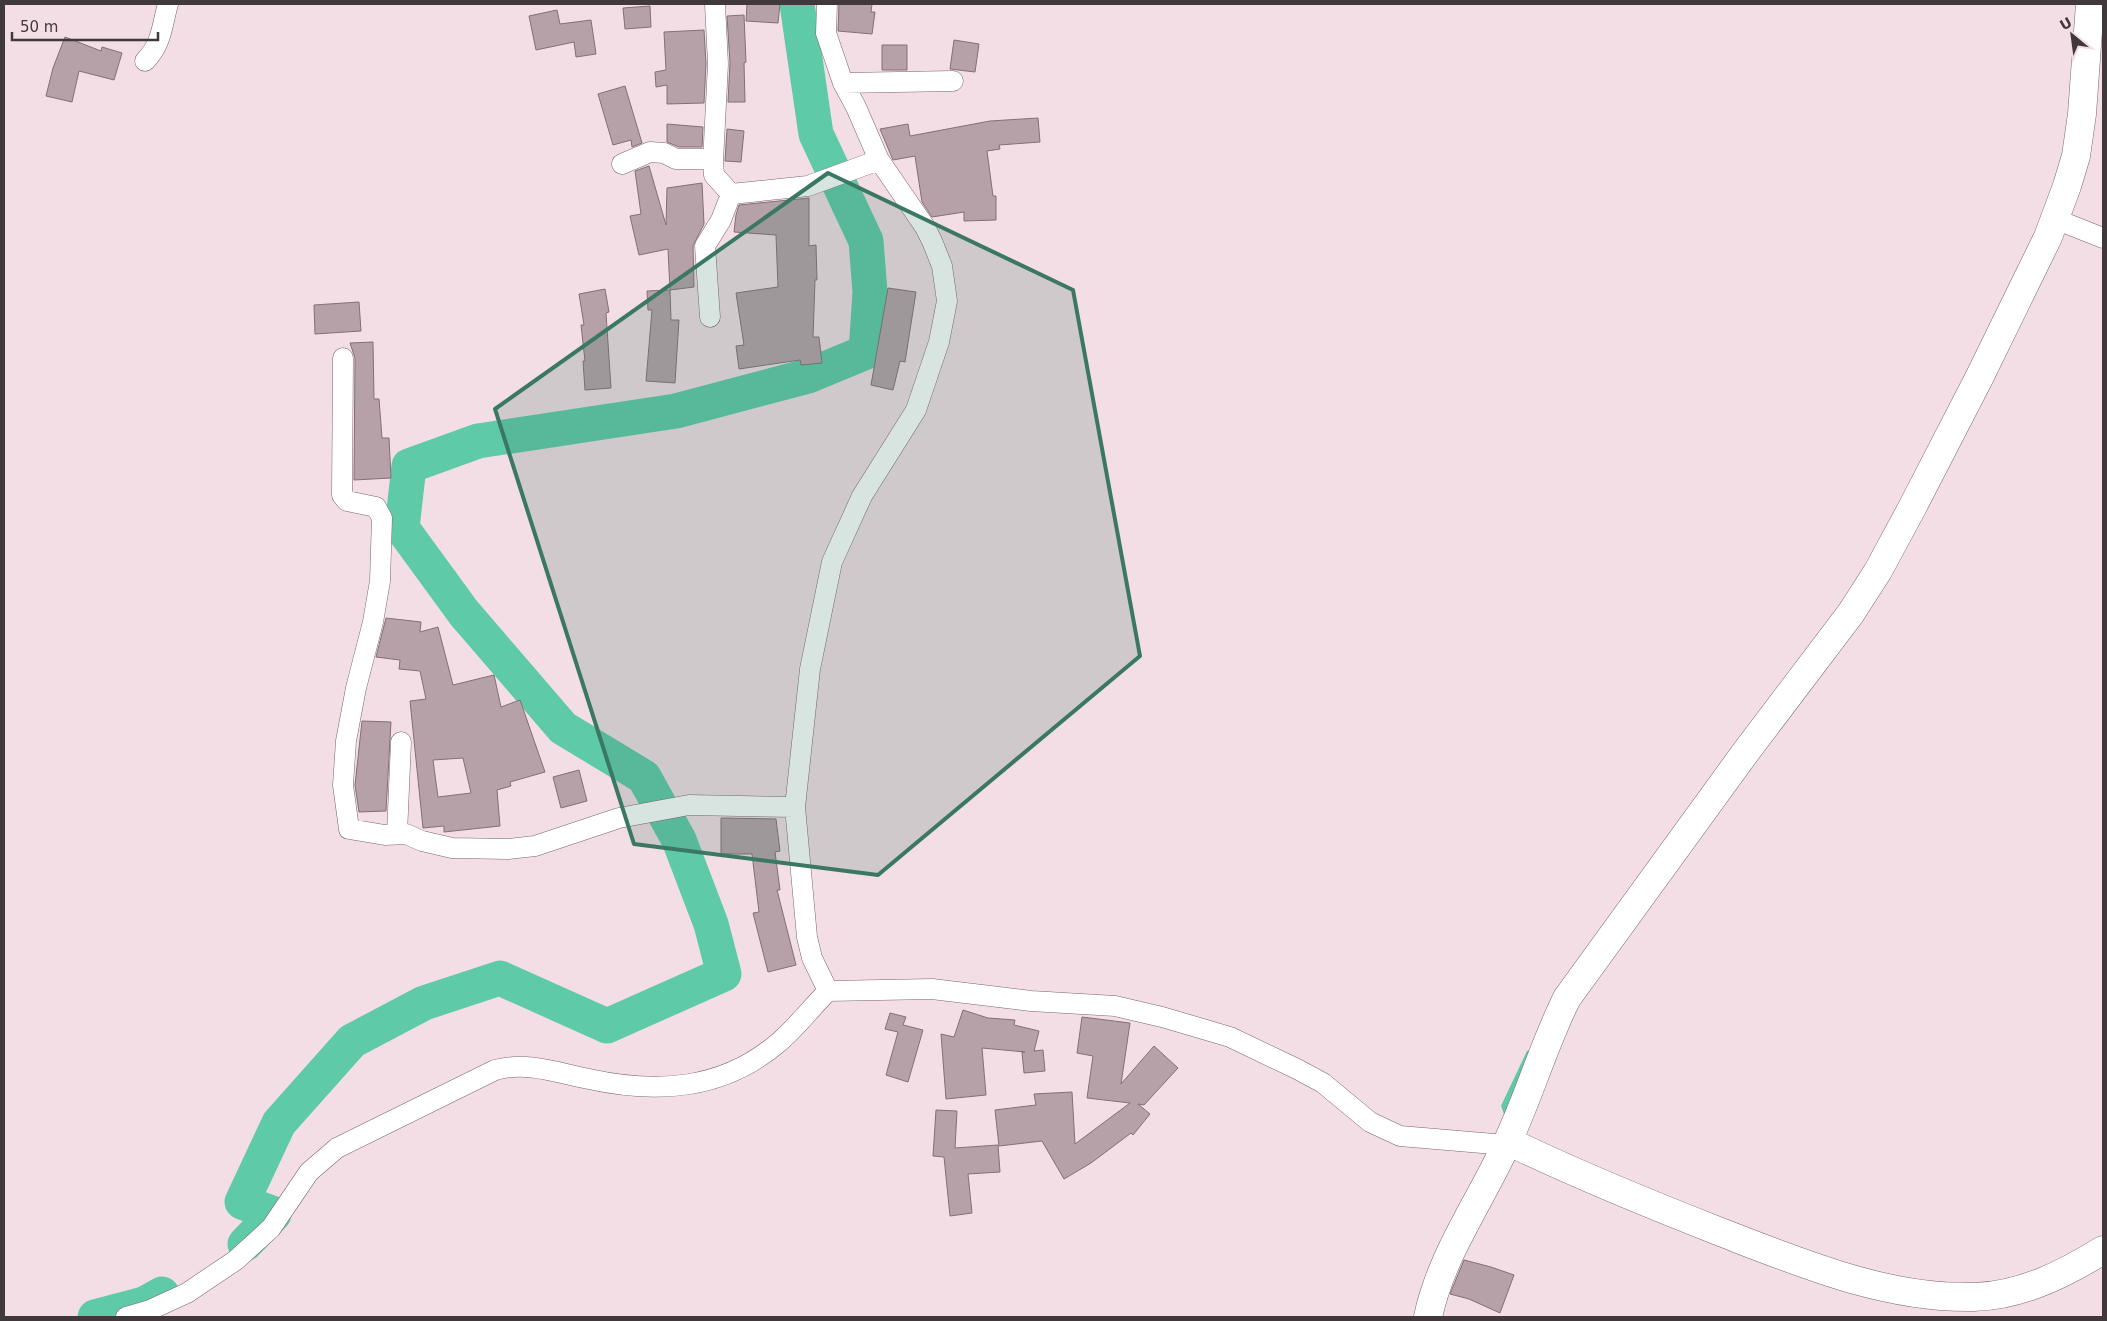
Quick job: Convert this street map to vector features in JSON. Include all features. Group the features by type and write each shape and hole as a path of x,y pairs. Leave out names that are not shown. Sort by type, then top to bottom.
{"street":[{"path":"145,61 153,53 161,38 168,4"},
{"path":"716,4 718,64 713,159 714,175 731,194"},
{"path":"827,4 826,33 843,83 856,107 879,160 925,226 942,266 947,301 936,351 916,410 862,496 832,562 810,669 796,807 806,937 812,958 828,991"},
{"path":"1428,1317 1463,1228 1506,1145 1552,1029 1567,998 1745,753 1851,613 1878,571 1979,378 2055,219 2076,156 2082,114 2090,4"},
{"path":"843,83 953,81"},
{"path":"622,164 650,152 664,153 676,158 713,159"},
{"path":"731,194 808,186 879,160"},
{"path":"710,317 705,246 721,220 731,194"},
{"path":"2055,219 2103,238"},
{"path":"342,358 342,495 347,501 376,507 382,518 380,581 373,622 356,688 346,741 343,785 349,829 385,835 397,834 452,848 508,849 535,846 619,818 689,805 796,807"},
{"path":"397,834 401,742"},
{"path":"126,1317 150,1310 187,1294 236,1260 271,1228 309,1172 337,1148 496,1070 506,1067 529,1067 615,1084 677,1086 706,1083 736,1072 778,1043 828,991 918,988 1031,1001 1115,1006 1187,1023 1230,1037 1323,1083 1370,1122 1388,1133 1400,1136 1518,1146 1662,1209 1791,1259 1854,1279 1910,1293 1975,1297 2009,1292 2054,1278 2103,1250"}],"highlighted area":[{"path":"828,173 1073,290 1140,656 878,875 634,844 495,409"}],"building":[{"path":"747,4 780,4 778,23 746,21"},
{"path":"839,4 872,4 871,12 875,12 872,34 838,31"},
{"path":"650,6 651,27 625,29 623,8"},
{"path":"557,10 560,24 591,20 596,54 576,57 574,42 536,50 529,16"},
{"path":"744,15 745,102 728,102 730,63 727,16"},
{"path":"704,30 706,64 704,103 667,104 667,85 656,87 655,72 666,70 664,32"},
{"path":"65,37 101,51 102,47 122,53 114,80 79,71 72,102 46,96 53,68"},
{"path":"954,40 979,44 975,72 950,69"},
{"path":"882,45 907,45 907,70 882,70"},
{"path":"625,86 642,143 632,147 631,140 613,145 598,94"},
{"path":"1038,118 1040,142 999,145 1000,149 987,151 993,196 996,196 996,220 964,221 964,212 932,217 922,202 915,156 893,160 880,129 908,124 910,136 990,121"},
{"path":"667,124 703,127 702,147 679,147 667,142"},
{"path":"727,129 744,131 741,162 725,161"},
{"path":"649,166 666,225 667,188 702,183 704,224 693,246 694,287 670,290 668,249 639,255 630,216 641,214 635,171"},
{"path":"809,198 809,246 816,245 817,280 815,280 813,337 819,337 822,363 801,365 800,360 739,369 736,346 744,345 736,293 778,287 776,235 734,232 739,205"},
{"path":"888,288 916,292 905,362 900,361 893,390 871,385"},
{"path":"605,289 609,312 606,313 611,388 585,390 583,361 585,361 581,325 584,325 579,294"},
{"path":"670,290 671,320 679,320 675,383 646,381 652,310 648,310 647,291"},
{"path":"359,302 361,331 315,334 314,305"},
{"path":"373,342 374,399 379,399 382,438 389,438 391,478 354,480 355,358 350,343"},
{"path":"386,618 421,622 420,632 438,627 453,685 494,675 501,707 520,700 545,772 510,782 511,786 497,790 500,826 444,832 444,826 423,828 410,701 426,699 420,671 399,669 400,660 376,657","holes":["463,758 471,793 438,797 433,760"]},
{"path":"362,721 391,722 386,811 359,812 355,785"},
{"path":"579,770 587,801 561,808 553,777"},
{"path":"721,818 776,819 780,851 775,852 780,890 777,890 796,965 768,972 753,913 759,912 752,854 721,854"},
{"path":"963,1010 988,1018 1015,1020 1014,1025 1039,1031 1034,1051 1043,1050 1045,1071 1024,1073 1022,1052 1025,1052 982,1048 986,1095 946,1099 941,1034 954,1037"},
{"path":"890,1013 906,1017 903,1025 923,1030 908,1082 886,1075 898,1032 885,1029"},
{"path":"1082,1017 1130,1023 1121,1084 1154,1046 1178,1068 1144,1105 1138,1104 1150,1114 1133,1135 1131,1133 1091,1163 1064,1179 1042,1141 999,1146 995,1110 1036,1105 1034,1094 1072,1092 1075,1144 1130,1103 1087,1098 1093,1056 1077,1053"},
{"path":"936,1110 957,1111 955,1148 998,1145 1000,1172 968,1174 972,1213 950,1216 944,1157 933,1156"},
{"path":"1464,1260 1514,1275 1500,1313 1469,1299 1450,1294"}],"waterway":[{"path":"245,1244 274,1214 242,1202 279,1123 352,1041 424,1003 500,978 607,1026 724,974 711,924 679,840 644,777 563,728 464,613 402,528 409,466 478,441 676,411 808,376 866,352 870,292 866,241 816,134 797,4"},
{"path":"1508,1117 1504,1106 1529,1053"},
{"path":"95,1317 144,1304 162,1294"}]}
